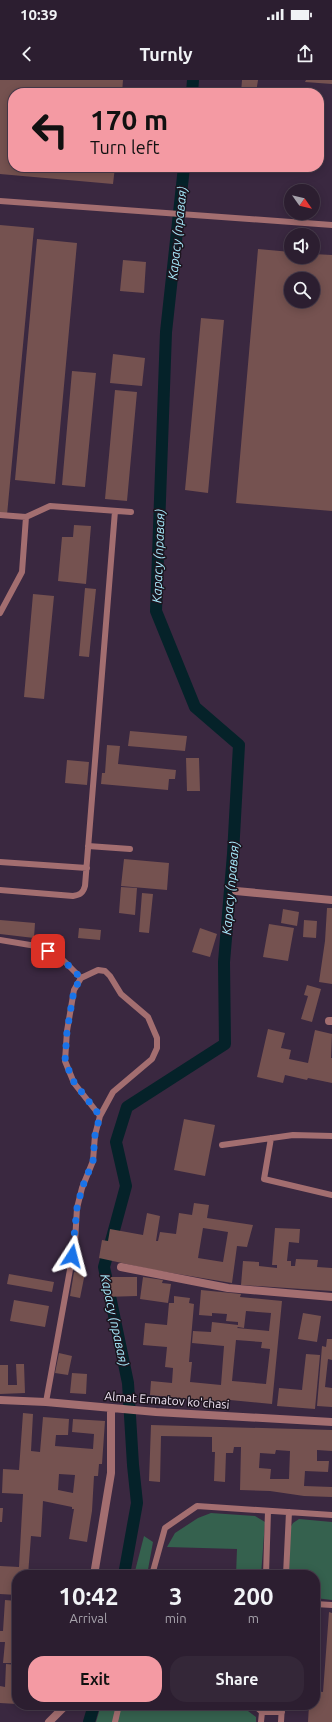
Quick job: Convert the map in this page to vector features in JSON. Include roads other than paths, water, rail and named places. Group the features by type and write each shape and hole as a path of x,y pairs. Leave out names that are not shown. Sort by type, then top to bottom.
{"street":[{"path":"236,891 332,900"},
{"path":"121,1267 228,1288 332,1297"},
{"name":"Almat Ermatov ko'chasi","path":"0,1400 46,1402 156,1412 332,1422"},
{"path":"95,1570 111,1473 113,1408"},
{"path":"49,1722 61,1710"}],"lane":[{"path":"0,201 332,225"},
{"path":"0,515 26,517 50,506 131,512"},
{"path":"0,890 78,895 83,891 85,886 115,511"},
{"path":"0,614 22,572 26,517"},
{"path":"88,846 130,849"},
{"path":"0,862 86,868"},
{"path":"0,940 36,946 60,957 81,978"},
{"path":"46,1402 75,1242 77,1208 82,1188 93,1161 95,1135 100,1116 113,1092 152,1059 158,1048 157,1038 148,1017 121,994 110,976 105,971 98,970 81,978 74,990 67,1031 65,1061 74,1082 100,1116"},
{"path":"222,1145 293,1136 332,1136"},
{"path":"271,1138 264,1179 332,1195"},
{"path":"153,1570 165,1528 197,1506 332,1515"},
{"path":"266,1570 268,1511"},
{"path":"286,1570 289,1512"},
{"path":"320,1604 332,1605"},
{"path":"115,1722 118,1710"},
{"path":"261,1722 262,1710"},
{"path":"272,1710 282,1712 281,1722"}],"waterway":[{"name":"Карасу (правая)","path":"192,88 193,80"},
{"name":"Карасу (правая)","path":"125,1570 137,1503 128,1383 104,1267 126,1186 116,1142 127,1107 225,1044 224,962 233,854 239,745 195,707 156,611 166,332 183,172"},
{"name":"Карасу (правая)","path":"89,1722 93,1710"}]}
